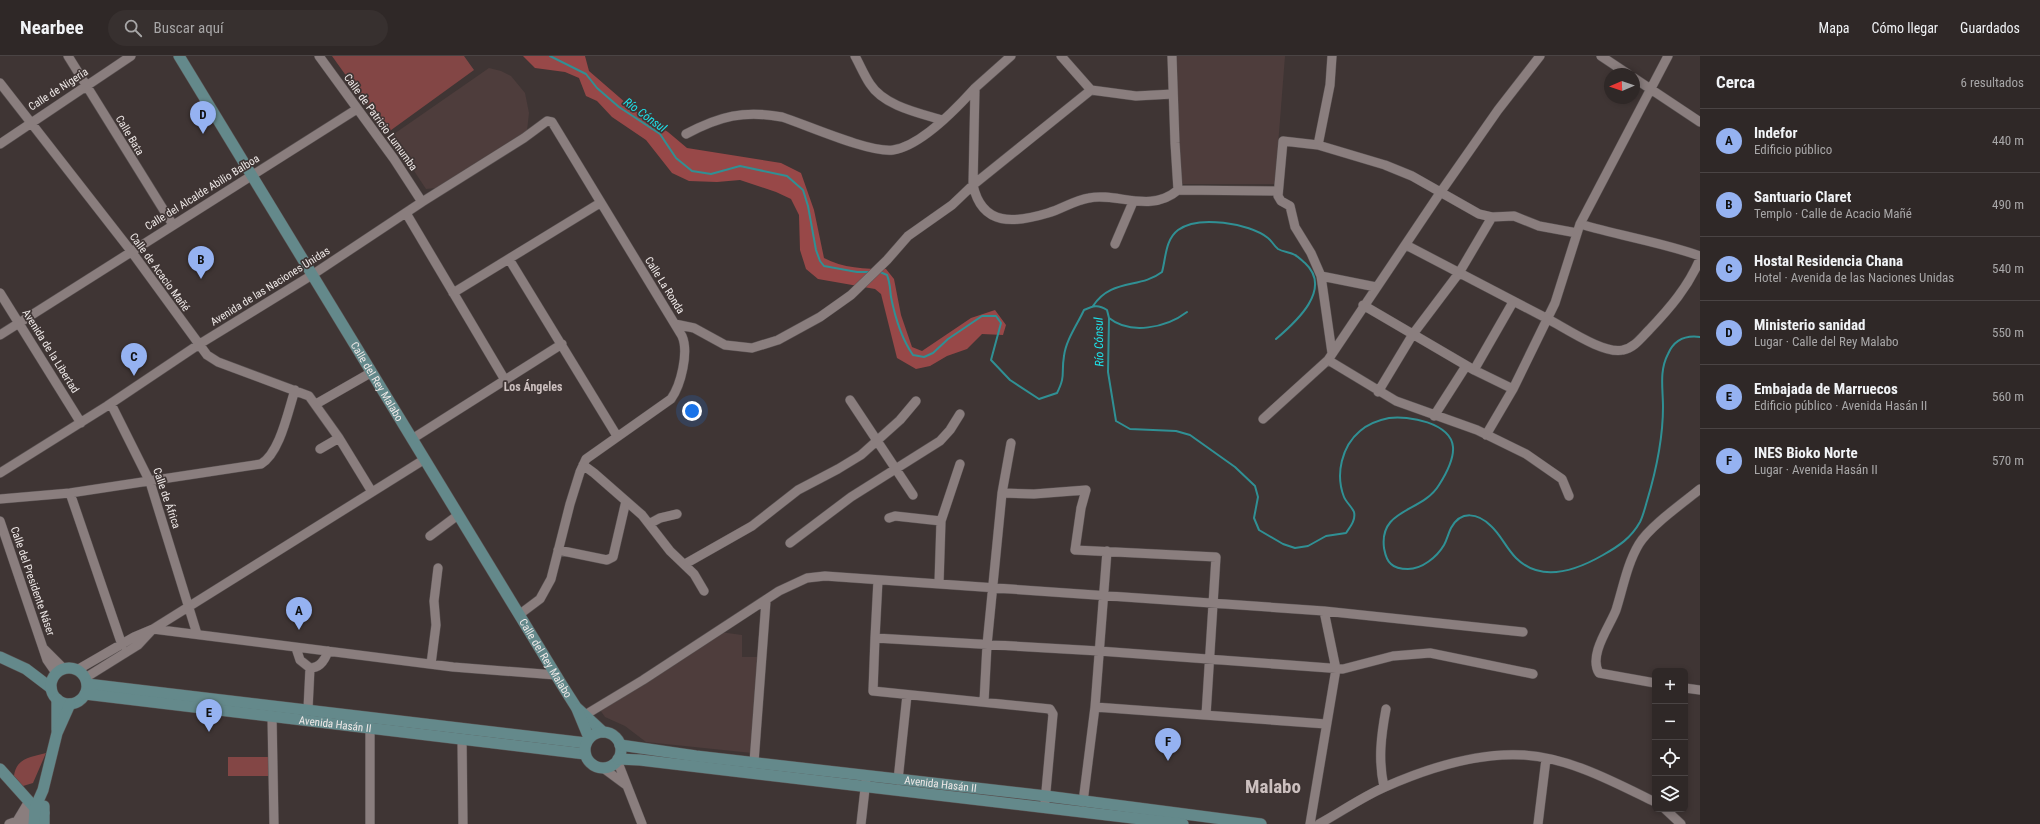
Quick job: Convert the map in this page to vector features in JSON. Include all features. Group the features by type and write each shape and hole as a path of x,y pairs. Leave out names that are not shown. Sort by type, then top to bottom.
{"main road":[{"name":"Calle del Rey Malabo","path":"179,56 576,707 588,740"},
{"path":"0,656 26,669 51,688 57,699 57,733"},
{"path":"26,669 58,673 77,670 86,685 79,701 70,704 57,699"},
{"path":"51,688 58,673"},
{"name":"Avenida Hasán II","path":"86,685 588,740"},
{"name":"Avenida Hasán II","path":"86,685 272,716 585,754"},
{"path":"34,824 57,733 70,704"},
{"name":"Calle del Rey Malabo","path":"576,707 603,732"},
{"path":"603,732 614,736 620,745 618,760 611,766 603,768 594,765 585,754 588,740 593,734 603,732"},
{"name":"Avenida Hasán II","path":"620,745 754,762 866,781 1045,807 1183,824"},
{"name":"Avenida Hasán II","path":"618,760 640,760 866,781 898,780 1046,796 1261,824"},
{"path":"0,769 38,812"}],"street":[{"name":"Calle Bata","path":"68,56 174,225"},
{"name":"Calle de Nigeria","path":"0,144 30,122 131,56"},
{"name":"Calle de Patricio Lumumba","path":"318,56 394,159 422,202"},
{"path":"856,56 870,85 880,94 903,106 942,120"},
{"path":"686,134 707,123 728,116 744,114 772,115 861,145 892,150 912,143 942,120 1011,56"},
{"path":"1061,56 1091,90 1136,96 1173,94"},
{"path":"1172,56 1178,190"},
{"path":"1318,144 1330,85 1332,56"},
{"path":"1263,419 1330,356 1363,305 1406,245 1498,110 1540,56"},
{"path":"1601,56 1619,68"},
{"path":"1486,435 1513,389 1564,280 1580,224 1668,56"},
{"path":"1640,82 1700,122"},
{"name":"Calle de Acacio Mañé","path":"0,83 131,252 198,345 207,355 218,362 309,396 339,438 372,492"},
{"path":"975,88 973,185 975,195 985,211 1001,220 1021,219 1048,213 1088,198 1098,197 1134,202 1167,197 1178,190 1278,191"},
{"path":"675,324 694,328 724,346 752,348 778,340 820,317 851,295 887,260 908,236 952,205 973,185 1091,90"},
{"name":"Calle del Alcalde Abilio Balboa","path":"0,335 357,109"},
{"name":"Avenida de las Naciones Unidas","path":"0,473 111,404 198,345 312,275 547,121 552,122"},
{"name":"Calle La Ronda","path":"552,122 682,336 686,356 674,396 662,407 617,436 590,456 583,465"},
{"path":"1569,496 1562,479 1526,454 1486,435 1434,416 1378,392 1330,356 1321,276 1311,252 1295,227 1290,206 1279,199 1278,191 1283,141 1318,144 1412,176 1479,214 1492,217 1514,216 1539,226 1577,233"},
{"path":"1115,244 1134,202"},
{"path":"453,293 600,203"},
{"path":"406,213 505,380"},
{"path":"1378,392 1413,334 1459,273 1492,217"},
{"path":"1406,245 1513,302 1547,318 1582,339 1614,351 1628,349 1632,347 1671,307 1690,281 1700,258 1674,248 1621,236 1580,224"},
{"path":"509,259 617,436"},
{"path":"1321,276 1376,287"},
{"name":"Avenida de la Libertad","path":"0,293 20,322 81,423"},
{"path":"1434,416 1470,368 1513,302"},
{"path":"1363,305 1470,368 1513,389"},
{"path":"682,336 694,328"},
{"path":"412,439 562,344"},
{"path":"316,404 372,372"},
{"path":"0,499 70,493 150,482 254,465 266,461 274,451 295,390"},
{"path":"850,400 912,495"},
{"path":"685,564 752,526 798,490 861,455 900,420 916,401"},
{"name":"Calle de África","path":"111,404 150,482 197,634"},
{"path":"790,543 851,497 940,441 950,430 960,414"},
{"path":"320,449 339,438"},
{"path":"984,702 992,588 1002,493 1011,443"},
{"path":"77,670 153,629 189,605 425,459"},
{"path":"939,583 941,521 960,464"},
{"path":"520,614 540,599 551,579 570,504 583,465 594,472 649,524 670,551 694,574 704,591"},
{"path":"1652,682 1599,672 1596,664 1599,644 1615,611 1624,576 1639,543 1649,532 1700,489"},
{"path":"1002,493 1034,494 1086,490 1081,508 1075,550 1216,557 1206,715"},
{"path":"70,493 122,645"},
{"path":"558,550 610,560 613,557 626,501"},
{"path":"649,524 660,518 677,514"},
{"path":"430,536 458,515"},
{"path":"889,518 895,516 941,521"},
{"name":"Calle del Presidente Náser","path":"0,521 43,648 58,673"},
{"path":"1083,802 1095,707 1107,551"},
{"path":"431,664 436,624 434,601 438,568"},
{"path":"585,715 643,680 785,588 807,578 825,576 1324,611 1523,632"},
{"path":"878,580 873,691 1050,708 1053,714 1045,807"},
{"path":"754,762 766,601"},
{"path":"1310,824 1336,669 1324,611"},
{"path":"153,629 431,664 556,675"},
{"path":"86,685 138,646 153,629"},
{"path":"875,638 1099,651 1336,669 1343,669 1393,656 1430,653 1533,674"},
{"path":"296,648 300,660 310,668 316,667 323,662 328,651"},
{"path":"308,709 310,668"},
{"path":"1688,688 1700,690"},
{"path":"898,780 907,695"},
{"path":"1095,707 1326,724"},
{"path":"1384,787 1380,769 1380,751 1386,709"},
{"path":"272,716 274,824"},
{"path":"370,727 370,824"},
{"path":"462,739 463,824"},
{"path":"1319,824 1384,787 1436,768 1478,758 1523,755 1546,759 1574,766 1652,801"},
{"path":"1538,824 1546,759"},
{"path":"618,760 626,785 642,824"},
{"path":"603,768 626,785"},
{"path":"861,824 866,781"},
{"path":"17,823 38,812"},
{"path":"1668,812 1681,824"}],"shaded area":[{"path":"332,56 464,56 474,70 387,133"},
{"path":"523,56 585,56 589,71 634,110 668,132 687,148 781,163 801,173 814,210 824,258 846,266 886,269 894,279 901,315 912,347 922,351 971,318 995,310 1006,325 1003,335 982,334 967,349 947,356 930,366 916,369 897,358 881,294 875,289 818,279 806,269 800,250 799,215 791,199 776,192 740,180 717,182 689,181 672,173 646,140 612,117 597,101 586,96 579,78 565,72 535,68"},
{"path":"1177,56 1285,56 1275,184 1179,184"},
{"path":"489,68 501,71 511,76 525,93 529,113 527,131 436,188 426,189 391,136"},
{"path":"720,632 742,635 742,657 760,657 752,753 646,742 625,726 605,717 600,710"},
{"path":"46,753 33,783 23,786 14,776 18,765 25,759"},
{"path":"228,757 269,757 269,776 228,776"}],"waterway":[{"name":"Río Cónsul","path":"550,56 586,74 597,88 619,107 660,134 676,158 692,171 711,174 740,166 787,176 803,190 808,206 816,250 820,261 824,266 857,272 870,272"},
{"path":"1093,306 1100,297 1108,291 1117,287 1144,281 1162,272 1168,244 1178,230 1187,225 1198,223 1210,222 1236,225 1249,228 1269,239 1278,249 1296,256 1305,263 1313,273 1315,283 1313,294 1308,304 1293,324 1276,339"},
{"name":"Río Cónsul","path":"880,272 887,275 897,320 905,342 913,355 924,357 933,353 948,339 982,316 996,316 1001,323 991,360 1010,380 1039,399 1057,393 1062,378 1065,350 1084,310 1096,306 1107,310 1109,318 1108,372 1116,421 1130,429 1176,431 1190,435 1235,467 1255,486 1258,497 1254,518 1259,530 1283,544 1295,548 1308,546 1326,536 1346,533 1352,523 1354,512 1344,497 1341,488 1340,470 1349,444 1360,431 1366,426 1378,421 1397,417 1427,422 1437,426 1445,432 1453,447 1451,462 1447,472 1432,494 1395,518 1388,525 1384,535 1384,548 1388,561 1394,566 1403,569 1419,567 1429,562 1444,545 1455,522 1460,518 1470,515 1481,518 1491,526 1498,533 1516,558 1526,566 1536,570 1559,572 1571,569 1603,555 1624,541 1633,533 1641,520 1656,467 1662,431 1662,373 1665,360 1670,349 1677,342 1685,338 1700,337"},
{"path":"1109,318 1118,323 1137,328 1169,322 1187,312"}],"place":[{"name":"Ministerio sanidad","path":"203,134"},
{"name":"Santuario Claret","path":"201,279"},
{"name":"Hostal Residencia Chana","path":"134,376"},
{"name":"Indefor","path":"299,630"},
{"name":"Embajada de Marruecos","path":"209,732"},
{"name":"INES Bioko Norte","path":"1168,761"}],"district":[{"name":"Los Ángeles","path":"533,387"},
{"name":"Malabo","path":"1273,786"}]}
